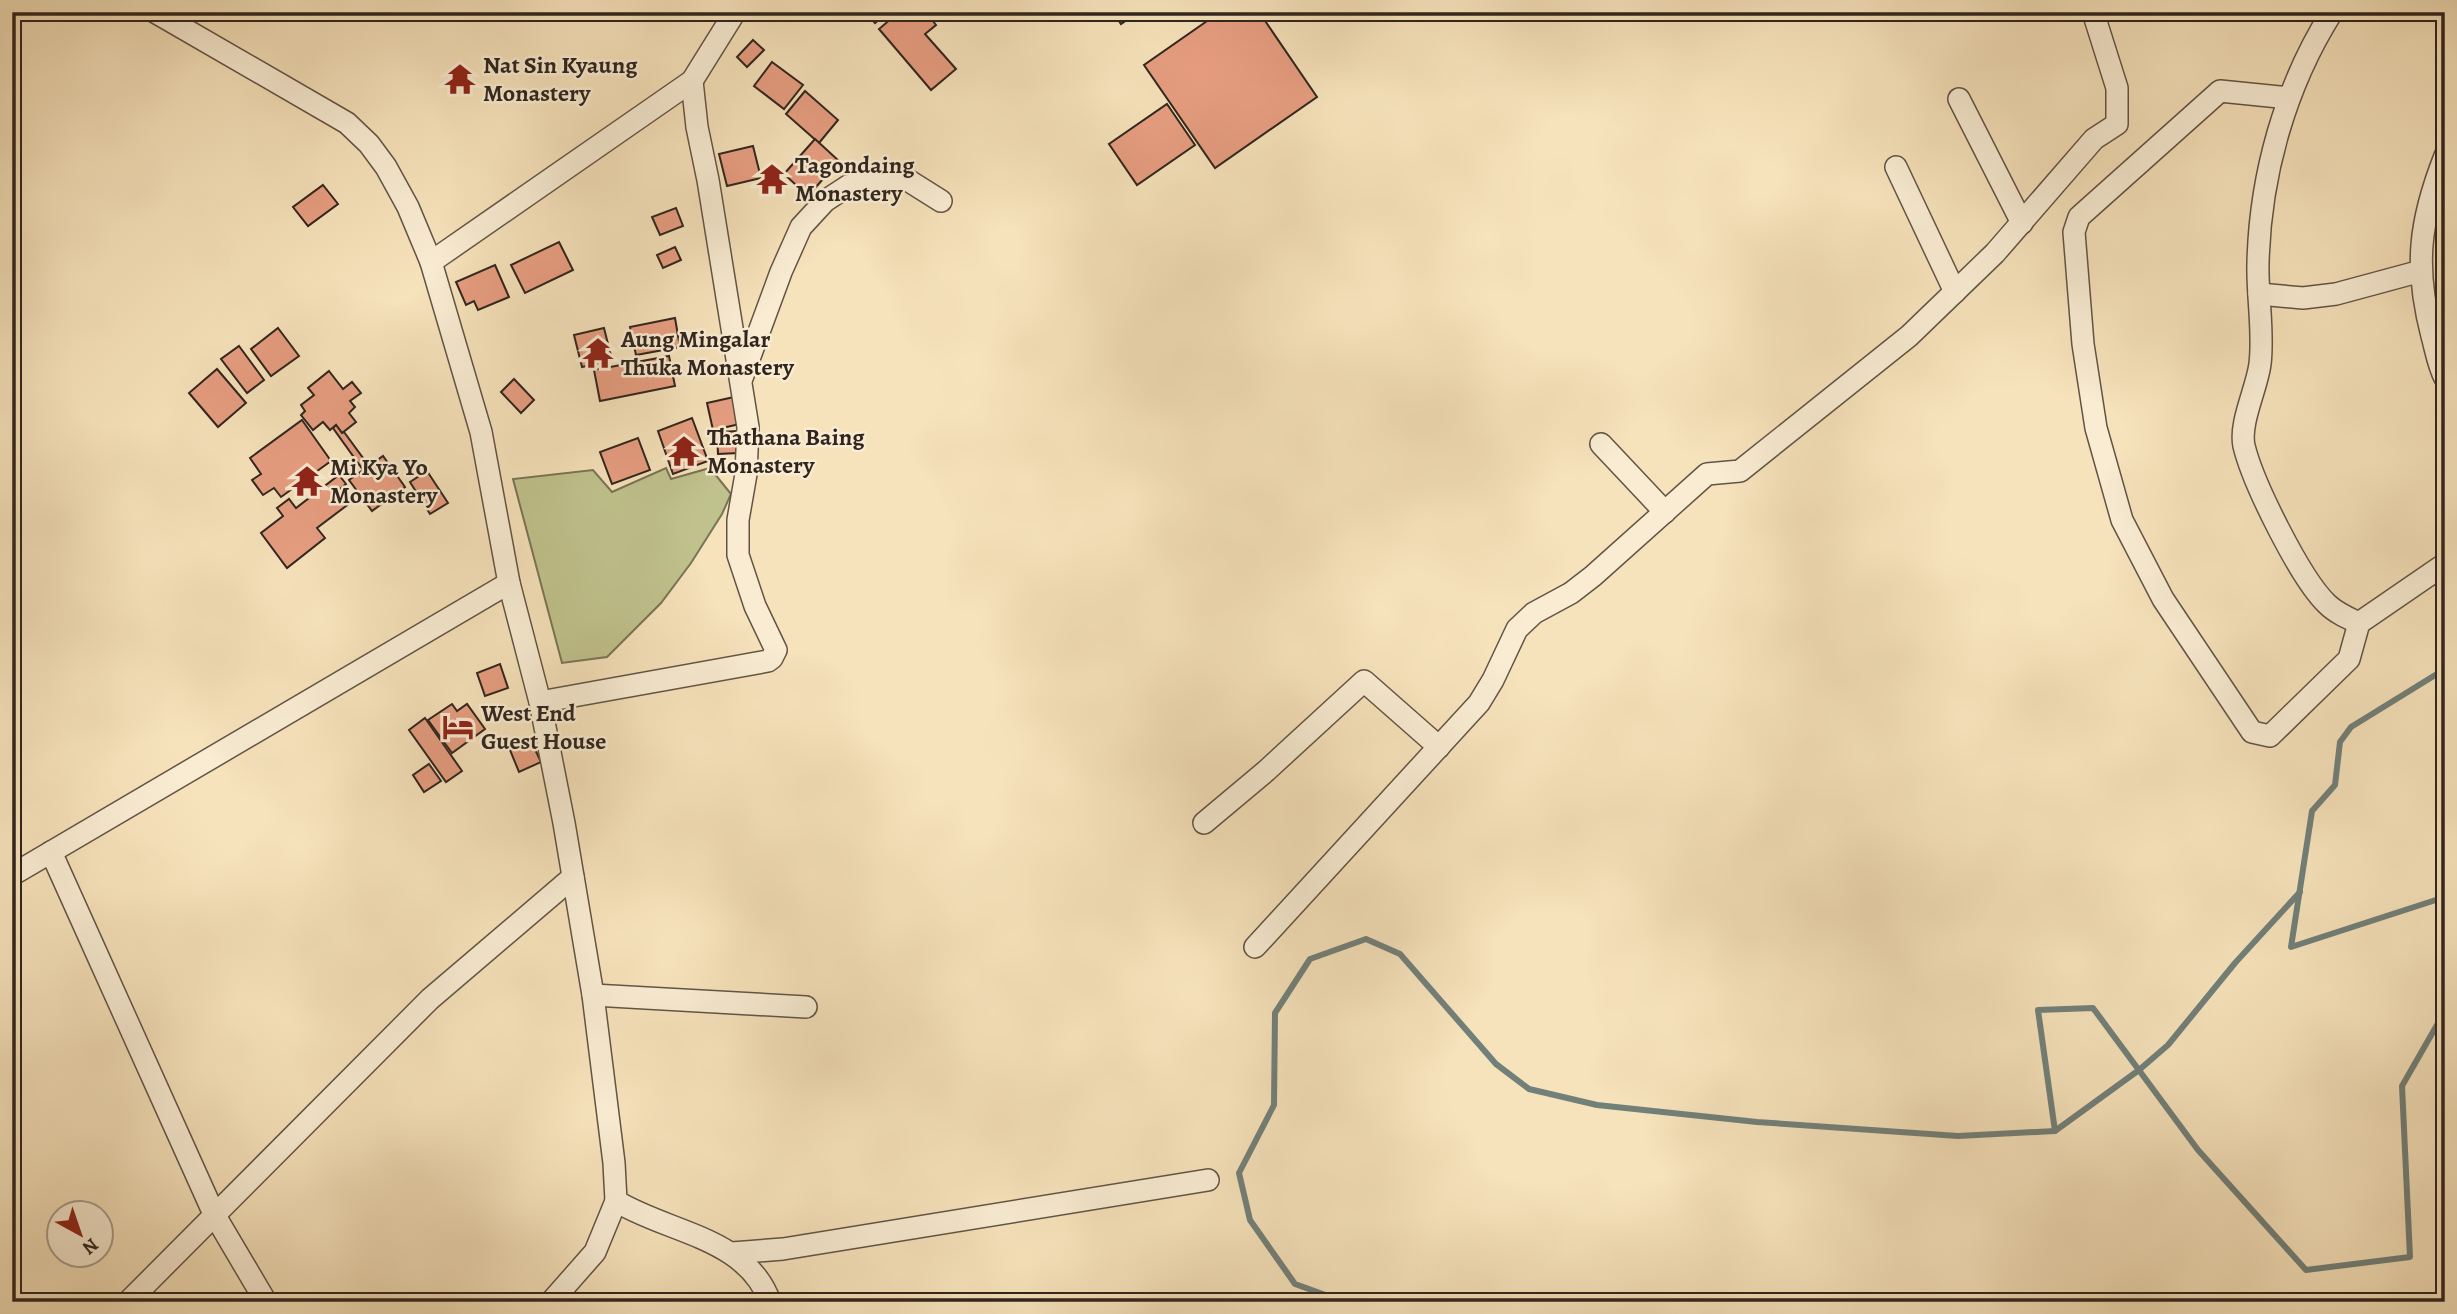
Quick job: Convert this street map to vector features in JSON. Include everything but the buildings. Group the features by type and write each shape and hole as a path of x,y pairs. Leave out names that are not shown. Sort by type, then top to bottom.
{"street":[{"path":"155,12 347,122 369,144 386,167 408,207 432,262 481,432 509,583 540,702 593,995 614,1163 616,1201 595,1252 551,1302"},
{"path":"432,262 692,81 735,12"},
{"path":"1255,947 1479,703 1517,629 1534,612 1571,593 1593,576 1707,474 1740,471 1909,336 1995,254 2094,139 2117,124 2117,88 2093,12"},
{"path":"2332,12 2307,57 2290,98 2268,170 2260,213 2261,362 2244,425 2244,444 2277,524 2308,578 2325,603 2336,612 2359,623"},
{"path":"540,702 768,661 776,650 755,606 738,555 738,520 746,474 748,427 697,127 692,81"},
{"path":"2290,98 2220,92 2079,217 2074,232 2083,344 2096,428 2122,520 2163,599 2252,732 2270,736 2349,659 2359,623 2445,564"},
{"path":"1959,99 2022,223"},
{"path":"2445,156 2430,197 2421,243 2422,290 2445,378"},
{"path":"1896,167 1955,292"},
{"path":"742,380 780,272 801,227 825,201 848,186 874,179 906,179 942,201"},
{"path":"2259,295 2303,299 2336,294 2421,271"},
{"path":"1601,444 1665,512"},
{"path":"12,875 509,583"},
{"path":"1204,823 1266,771 1364,681 1439,747"},
{"path":"51,852 214,1214 266,1302"},
{"path":"128,1302 430,999 573,877"},
{"path":"593,995 806,1007"},
{"path":"732,1253 783,1249 1208,1180"},
{"path":"616,1201 636,1213 721,1246 732,1253 744,1262 765,1286 770,1302"}],"green space":[{"path":"666,468 671,479 710,468 731,494 722,514 691,563 661,603 607,657 562,663 513,479 593,470 612,492"}],"waterway":[{"path":"2445,669 2351,727 2340,742 2335,785 2312,811 2291,947 2445,897"},
{"path":"1345,1302 1295,1284 1250,1220 1239,1173 1274,1105 1275,1013 1310,959 1366,939 1400,954 1496,1064 1529,1089 1597,1105 1757,1122 1958,1136 2055,1131 2139,1070 2168,1045 2235,963 2300,892"},
{"path":"2055,1131 2038,1010 2093,1008 2198,1150 2306,1270 2410,1257 2402,1086 2445,1011"}],"place":[{"name":"Nat Sin Kyaung Monastery","path":"460,79"},
{"name":"Tagondaing Monastery","path":"772,179"},
{"name":"Aung Mingalar Thuka Monastery","path":"598,353"},
{"name":"Thathana Baing Monastery","path":"684,451"},
{"name":"Mi Kya Yo Monastery","path":"307,481"},
{"name":"West End Guest House","path":"458,727"}]}
